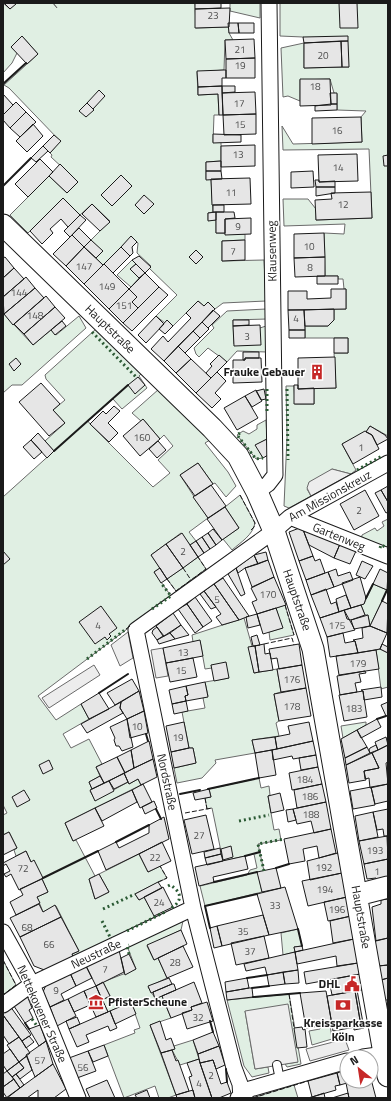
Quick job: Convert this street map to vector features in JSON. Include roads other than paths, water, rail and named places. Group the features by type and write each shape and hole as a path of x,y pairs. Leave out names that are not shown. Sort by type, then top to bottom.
{"main road":[{"name":"Hauptstraße","path":"3,224 212,428 238,456 257,492 274,531 313,649 388,1076"},
{"path":"357,895 388,887"}],"street":[{"name":"Klausenweg","path":"257,492 268,484 275,475 269,3"},
{"name":"Am Missionskreuz","path":"274,531 290,517 388,464"},
{"name":"Gartenweg","path":"290,517 388,556"},
{"name":"Nordstraße","path":"240,1097 240,1084 234,1068 193,908 136,630 274,531"},
{"name":"Neustraße","path":"3,1005 32,984 193,908"},
{"name":"Nettekovener Straße","path":"3,932 32,984 78,1098"},
{"path":"379,1055 384,1054"},
{"path":"240,1097 250,1089 339,1063"}],"lane":[{"path":"276,1066 280,1080"}],"place":[{"name":"Frauke Gebauer","path":"317,372"},
{"name":"DHL","path":"352,984"},
{"name":"PfisterScheune","path":"96,1002"},
{"name":"Kreissparkasse Köln","path":"343,1005"}]}
